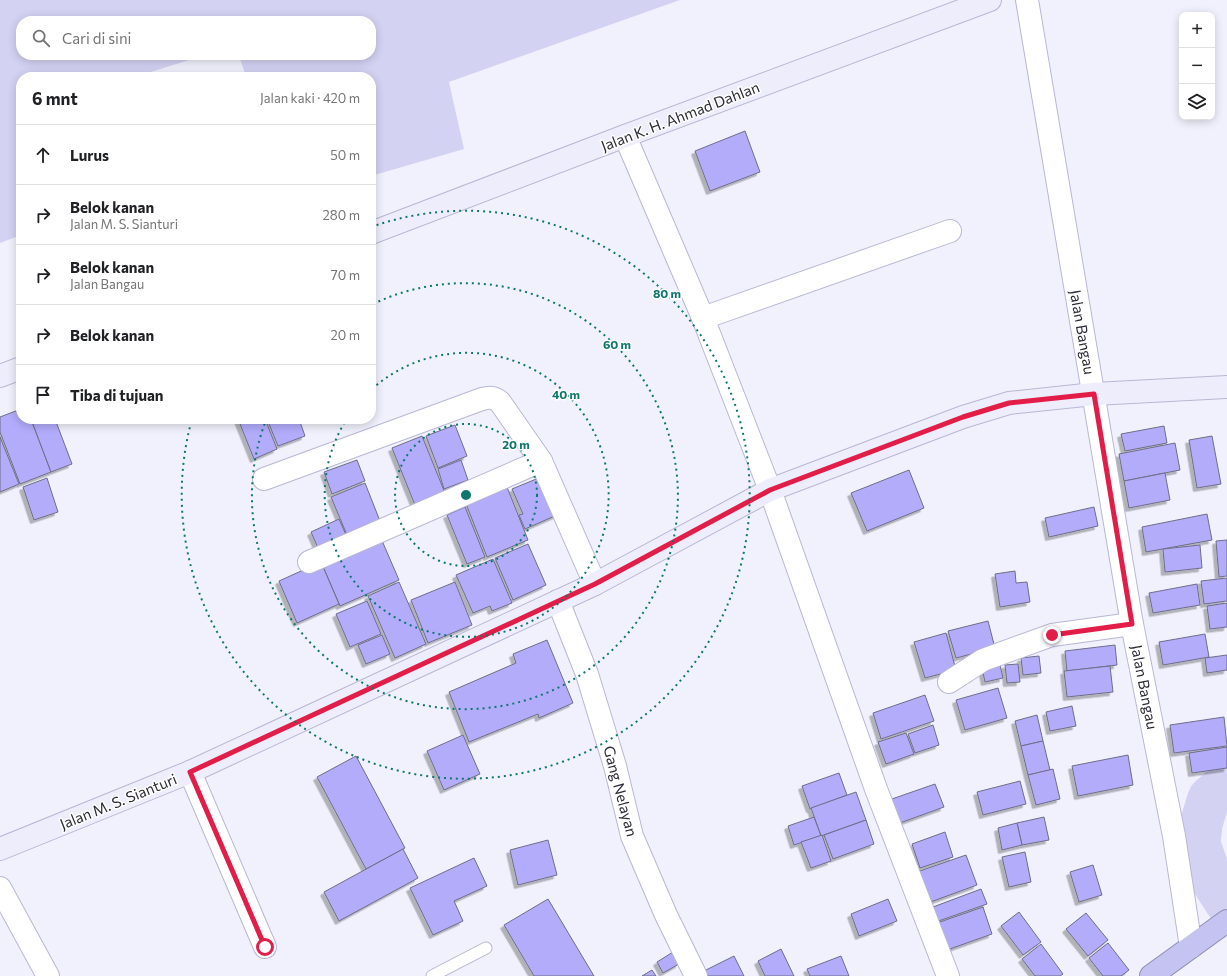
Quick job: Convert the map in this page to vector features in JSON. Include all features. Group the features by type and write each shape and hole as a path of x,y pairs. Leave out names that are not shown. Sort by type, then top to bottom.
{"highway":[{"path":"1151,976 1222,925"}],"street":[{"name":"Jalan K. H. Ahmad Dahlan","path":"376,232 625,136 990,0"},
{"name":"Jalan Bangau","path":"1026,0 1132,624 1174,836 1191,947"},
{"path":"625,136 703,318 770,490 876,789 948,976"},
{"path":"703,318 950,231"},
{"path":"0,376 16,370"},
{"name":"Jalan M. S. Sianturi","path":"0,849 190,772 595,584 770,490 963,417 1009,403 1094,394 1227,387"},
{"path":"264,479 490,397 500,402 541,461 595,584"},
{"path":"309,562 541,461"},
{"name":"Gang Nelayan","path":"558,601 587,674 615,766 632,836 666,915 696,976"},
{"path":"949,682 983,660 1052,635 1132,624"},
{"path":"190,772 265,947"},
{"path":"0,888 48,976"}],"lane":[{"path":"432,976 486,948"}],"water":[{"path":"0,0 680,0 449,82 464,149 376,175 376,72 244,72 241,60 376,60 376,16 16,16 16,60 189,60 151,72 16,72 16,237 0,243"}],"building":[{"path":"745,131 760,172 710,191 695,151"},
{"path":"16,411 16,424 33,424 51,472 20,484 0,432 0,417"},
{"path":"33,424 57,424 72,464 51,472"},
{"path":"240,424 267,424 277,449 254,459"},
{"path":"269,424 301,424 305,436 278,446"},
{"path":"455,425 467,456 438,468 426,436"},
{"path":"1164,426 1167,443 1125,451 1121,434"},
{"path":"422,436 445,493 415,505 392,448"},
{"path":"1212,436 1221,484 1197,488 1189,440"},
{"path":"0,437 19,484 0,492"},
{"path":"1175,443 1180,470 1124,481 1119,454"},
{"path":"357,460 365,481 332,494 324,472"},
{"path":"461,460 468,480 444,489 438,469"},
{"path":"909,470 924,508 867,531 851,493"},
{"path":"1165,473 1170,500 1129,508 1124,481"},
{"path":"541,477 557,515 525,529 519,515 523,514 512,489"},
{"path":"47,478 58,512 34,520 23,487"},
{"path":"365,483 380,521 347,535 331,497"},
{"path":"507,487 528,540 487,557 466,504"},
{"path":"465,507 485,557 467,564 447,515"},
{"path":"1094,507 1098,526 1049,537 1045,518"},
{"path":"1207,514 1212,540 1146,552 1142,527"},
{"path":"339,519 346,535 318,548 311,532"},
{"path":"380,536 399,580 340,606 321,562"},
{"path":"1227,540 1227,576 1219,577 1216,541"},
{"path":"528,544 546,585 513,600 495,558"},
{"path":"1200,545 1202,568 1165,572 1163,549"},
{"path":"493,559 512,603 492,611 490,606 473,613 456,575"},
{"path":"321,562 339,604 297,623 279,581"},
{"path":"1015,571 1016,583 1027,582 1030,602 1000,607 995,574"},
{"path":"1227,578 1227,601 1204,604 1201,581"},
{"path":"399,582 426,644 395,658 368,596"},
{"path":"455,582 472,625 428,643 411,600"},
{"path":"1197,584 1200,605 1153,613 1149,593"},
{"path":"367,601 381,634 350,647 336,614"},
{"path":"1227,603 1227,627 1210,629 1207,606"},
{"path":"988,621 995,648 956,658 948,631"},
{"path":"946,633 956,670 925,678 914,642"},
{"path":"1205,634 1209,657 1163,665 1159,642"},
{"path":"382,635 390,654 366,664 358,645"},
{"path":"547,640 573,703 539,718 538,714 469,742 449,692 516,663 513,654"},
{"path":"1115,645 1117,665 1067,671 1065,651"},
{"path":"1227,655 1227,670 1207,673 1205,658"},
{"path":"1039,656 1041,673 1023,675 1021,658"},
{"path":"1018,664 1020,682 1007,683 1005,665"},
{"path":"1000,665 1003,678 985,682 982,668"},
{"path":"1110,666 1113,692 1067,697 1064,671"},
{"path":"998,688 1007,718 965,730 956,700"},
{"path":"925,695 934,721 881,739 873,713"},
{"path":"1072,706 1076,726 1050,731 1046,712"},
{"path":"1037,715 1043,741 1021,746 1015,721"},
{"path":"1224,717 1227,746 1174,753 1170,725"},
{"path":"933,725 939,745 915,753 908,734"},
{"path":"906,733 914,754 886,764 878,742"},
{"path":"463,735 480,774 444,790 427,751"},
{"path":"1043,741 1050,770 1028,775 1021,746"},
{"path":"1227,747 1227,768 1192,773 1189,753"},
{"path":"1128,755 1133,785 1078,796 1072,766"},
{"path":"356,756 405,848 366,869 317,777"},
{"path":"1053,769 1060,799 1036,805 1028,775"},
{"path":"839,773 847,795 810,809 802,786"},
{"path":"1020,781 1026,804 983,815 977,792"},
{"path":"935,784 944,807 897,824 889,800"},
{"path":"856,792 866,820 821,836 811,808"},
{"path":"814,817 821,836 794,845 788,826"},
{"path":"1044,817 1049,840 1022,845 1017,823"},
{"path":"866,820 874,844 833,859 824,835"},
{"path":"1017,823 1022,845 1002,850 998,828"},
{"path":"945,832 953,857 920,868 912,844"},
{"path":"822,835 831,861 811,868 801,842"},
{"path":"548,840 557,875 518,885 510,850"},
{"path":"403,849 418,878 339,921 324,892"},
{"path":"1025,852 1031,882 1009,887 1002,857"},
{"path":"966,855 977,885 925,904 914,873"},
{"path":"474,858 487,886 454,901 463,921 433,935 410,888"},
{"path":"1093,865 1102,895 1079,902 1070,872"},
{"path":"981,889 987,904 930,924 925,910"},
{"path":"548,899 594,976 534,976 504,925"},
{"path":"888,899 897,921 859,936 851,914"},
{"path":"983,907 992,934 947,950 937,923"},
{"path":"1019,912 1041,942 1023,955 1001,926"},
{"path":"1086,913 1108,940 1088,956 1066,929"},
{"path":"1108,943 1129,970 1121,976 1103,976 1089,958"},
{"path":"1041,944 1063,974 1060,976 1035,976 1022,959"},
{"path":"781,949 794,976 765,976 758,961"},
{"path":"673,952 679,964 663,973 657,962"},
{"path":"734,956 744,976 707,976 704,971"},
{"path":"841,956 849,976 810,976 807,969"},
{"path":"652,970 656,976 642,976"}],"waterway":[{"path":"1227,782 1209,798 1201,824 1199,844 1212,881 1227,904"}],"route":[{"path":"265,947 190,772 595,584 770,490 963,417 1009,403 1094,394 1132,624 1052,635"}]}
